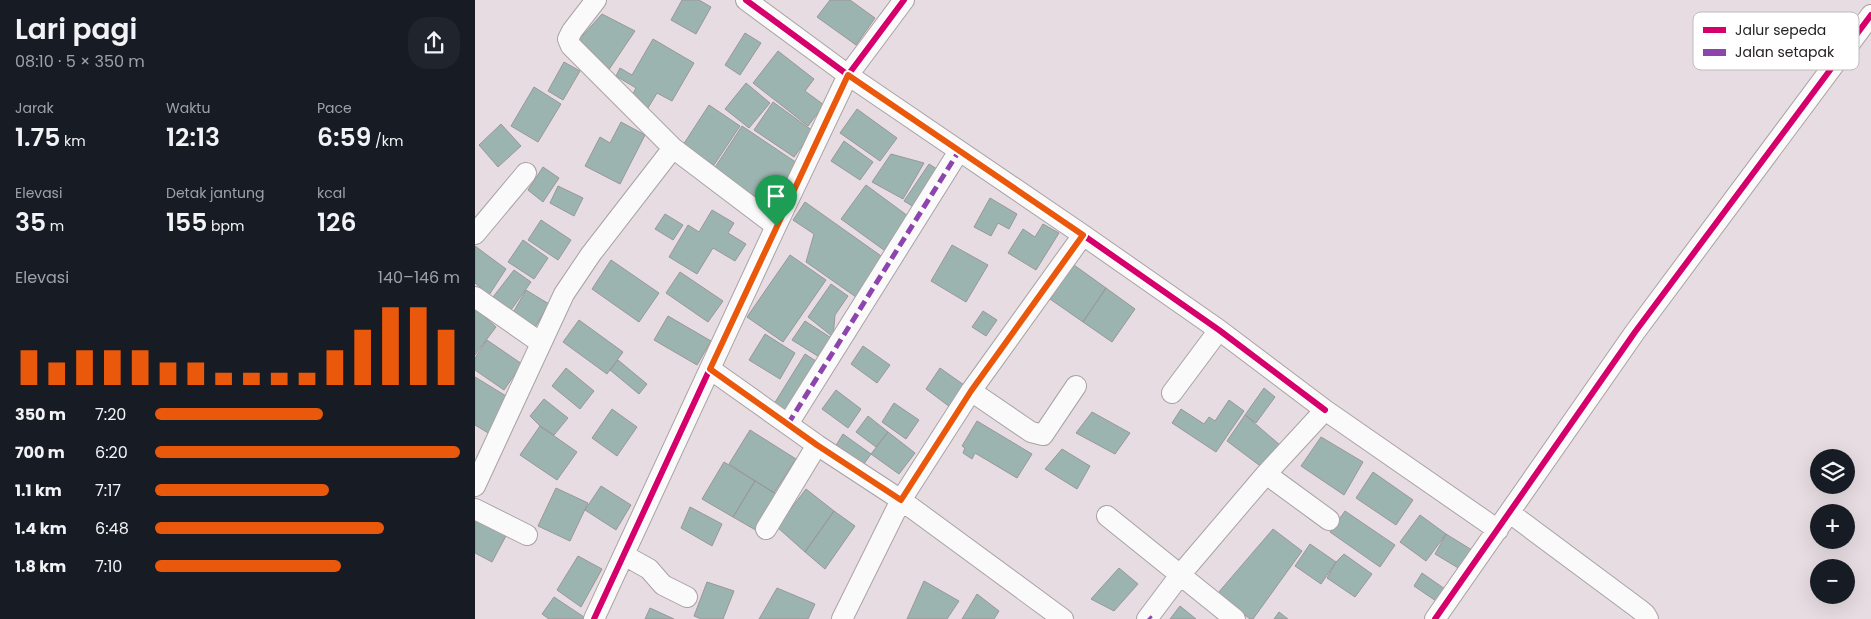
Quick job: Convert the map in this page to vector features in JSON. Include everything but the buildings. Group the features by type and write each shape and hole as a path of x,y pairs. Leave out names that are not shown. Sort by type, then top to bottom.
{"street":[{"path":"597,0 572,31 568,40 571,46 673,148 776,226"},
{"path":"746,0 848,75 1219,330 1325,410 1497,530"},
{"path":"594,619 848,75 904,0"},
{"path":"1859,31 1871,15"},
{"path":"1435,619 1635,332 1830,70"},
{"path":"475,486 564,294 615,221 673,148"},
{"path":"788,424 959,152"},
{"path":"475,234 526,173"},
{"path":"842,619 901,500 971,391 1083,235"},
{"path":"475,297 541,343"},
{"path":"1172,393 1219,330"},
{"path":"710,369 817,445 901,500 1063,619"},
{"path":"971,391 1031,432 1043,435 1076,386"},
{"path":"1149,618 1180,575 1266,474 1325,410"},
{"path":"766,528 817,445"},
{"path":"1266,474 1329,520"},
{"path":"475,509 527,535"},
{"path":"1509,513 1639,609 1648,619"},
{"path":"1107,516 1235,619"},
{"path":"624,555 649,569 663,585 687,596"}],"marked path":[{"path":"788,424 959,151"}],"cycle path":[{"path":"746,0 848,75 1219,330 1325,410"},
{"path":"594,619 848,75 904,0"},
{"path":"1859,31 1871,15"},
{"path":"1435,619 1635,332 1830,70"}],"route":[{"path":"848,75 1083,235 971,391 901,500 817,445 710,369 776,226 848,75"}]}
